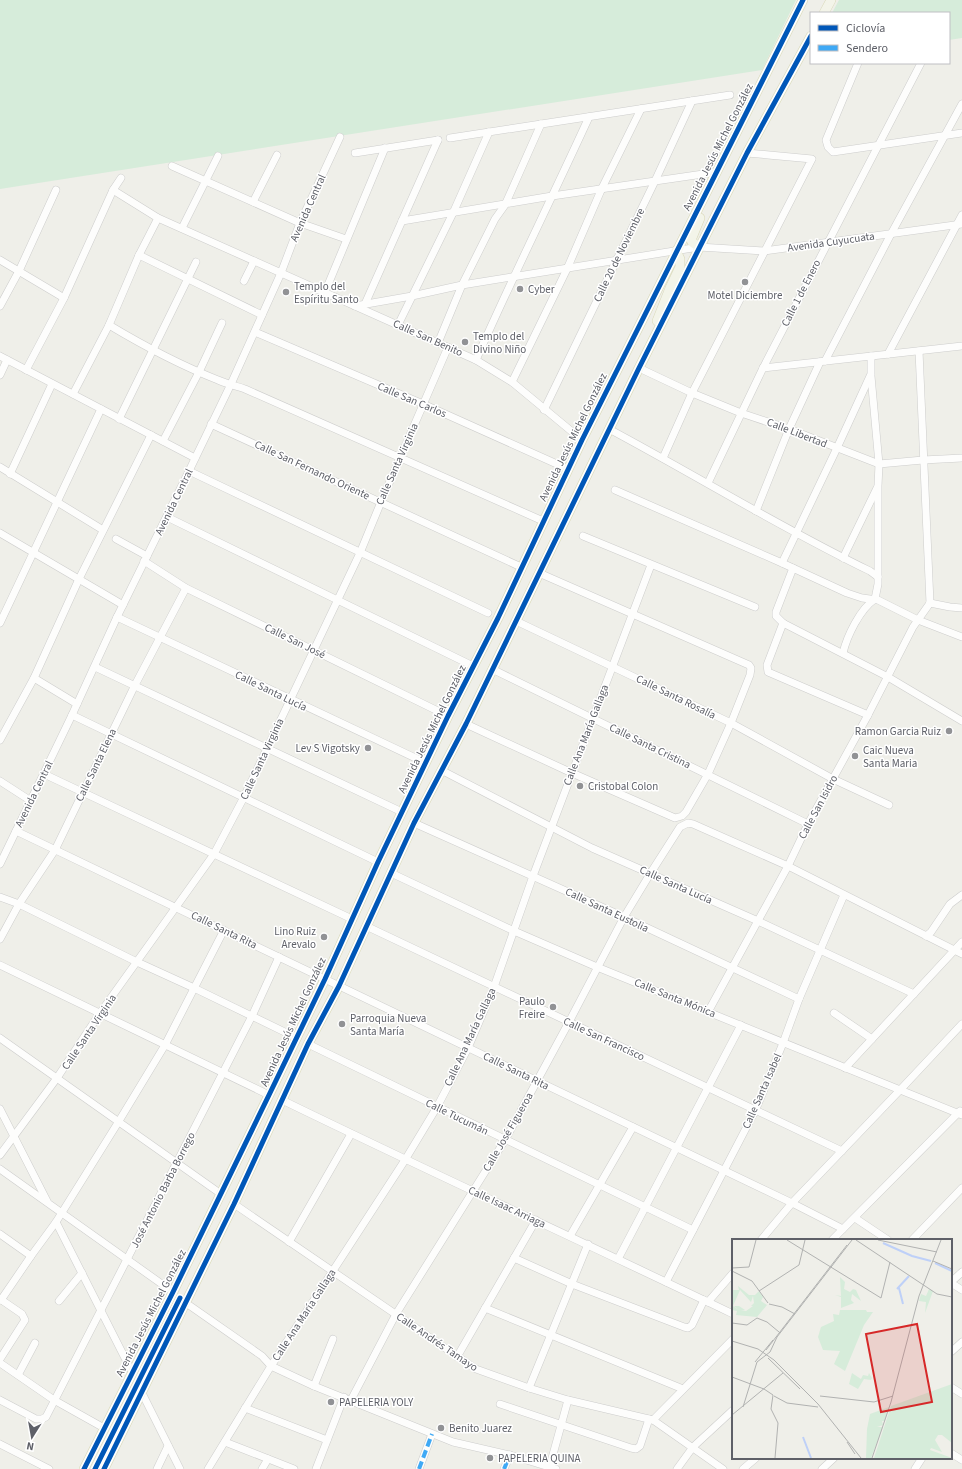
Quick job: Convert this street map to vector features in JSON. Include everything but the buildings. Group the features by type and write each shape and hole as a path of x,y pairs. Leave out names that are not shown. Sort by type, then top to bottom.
{"main road":[{"name":"Avenida Jesús Michel González","path":"84,1469 173,1292 297,1038 378,862 448,716 498,618 582,440 803,0"},
{"path":"825,12 831,0"},
{"path":"104,1469 234,1204 308,1044 339,986 414,823 466,724 538,573 747,152 810,38"},
{"path":"700,247 692,242 691,237 710,194 709,187"},
{"path":"654,339 656,325 670,288 680,267 680,259 676,251"}],"street":[{"path":"858,64 826,140 828,147 833,152 879,144 962,133"},
{"name":"Calle 1 de Enero","path":"708,483 763,368 920,64"},
{"path":"450,138 730,95"},
{"name":"Calle 20 de Noviembre","path":"544,410 692,101"},
{"path":"756,511 789,429 823,361 962,104"},
{"path":"512,382 567,269 602,188 641,109"},
{"path":"476,360 513,277 589,116"},
{"path":"438,343 462,285 495,219 506,204 541,124"},
{"path":"398,325 453,213 489,132"},
{"name":"Avenida Central","path":"0,864 72,715 145,558 167,517 231,384 281,273 300,223 340,137"},
{"path":"355,153 438,140 365,304"},
{"path":"325,292 385,148"},
{"path":"663,458 692,394 812,159 747,152"},
{"path":"253,202 277,155"},
{"path":"182,228 218,156"},
{"path":"172,166 300,223 346,239"},
{"path":"402,221 602,188 717,172"},
{"path":"26,370 64,298 121,178"},
{"path":"0,306 19,271 56,190"},
{"name":"Calle San Benito","path":"114,190 158,218 476,360 512,382 582,440"},
{"path":"888,354 959,224 962,215"},
{"path":"73,394 109,325 139,255 158,218"},
{"name":"Avenida Cuyucuata","path":"355,306 462,285 700,247 764,251 959,224"},
{"path":"139,255 262,315"},
{"path":"0,260 64,298"},
{"path":"244,281 254,261"},
{"path":"119,419 196,262"},
{"path":"163,442 222,323"},
{"path":"109,325 152,350 198,372 245,389 543,521"},
{"name":"Calle San Carlos","path":"254,332 423,404 568,469"},
{"path":"763,368 962,346"},
{"name":"Calle Santa Virginia","path":"0,1155 57,1078 100,1013 214,854 244,797 289,700 338,601 448,347"},
{"path":"919,351 929,605 962,608"},
{"path":"0,356 195,458"},
{"path":"843,653 845,642 865,607 875,598 877,593 879,464 871,374 871,356"},
{"path":"0,375 7,360"},
{"name":"Calle Libertad","path":"639,368 692,394 741,413 789,429 879,464 962,458"},
{"path":"782,563 797,534 871,374"},
{"path":"10,474 52,384"},
{"path":"0,622 101,409"},
{"name":"Calle San Fernando Oriente","path":"211,424 521,567"},
{"path":"609,429 797,534 870,571 878,577"},
{"path":"0,740 34,678 79,579 151,435"},
{"path":"0,467 103,530"},
{"path":"189,471 488,613"},
{"path":"844,558 878,486"},
{"path":"615,490 856,597 875,598 918,620 962,637"},
{"path":"167,517 473,666"},
{"path":"0,533 123,605"},
{"path":"583,536 755,607"},
{"name":"Calle San José","path":"116,539 186,588 448,716"},
{"name":"Calle Ana María Gallaga","path":"208,1469 271,1366 405,1160 437,1107 468,1048 494,987 533,876 651,565"},
{"path":"793,568 776,612 776,616 783,623 888,677 962,721"},
{"path":"466,724 572,773 671,816 680,817 686,812 708,774 731,723 750,675 751,668 747,663 538,573"},
{"name":"Calle Santa Elena","path":"0,938 19,904 55,850 159,637 186,588"},
{"name":"Calle San Isidro","path":"708,1012 788,866 808,824 918,620 929,605"},
{"name":"Calle Santa Lucía","path":"117,617 289,700 426,763"},
{"name":"Calle Santa Rosalía","path":"516,620 731,723 833,779 888,805"},
{"path":"783,623 767,665 767,670 770,674 868,715"},
{"path":"95,666 402,812"},
{"name":"Calle Santa Cristina","path":"492,669 808,824"},
{"path":"34,678 77,704"},
{"path":"72,715 378,862"},
{"name":"Calle Santa Lucía","path":"441,770 592,848 758,921 914,994"},
{"path":"44,774 352,919"},
{"path":"0,781 31,801"},
{"name":"Calle Santa Eustolia","path":"414,823 533,876 799,999"},
{"name":"Calle José Figueroa","path":"351,1400 396,1314 505,1140 624,918 680,827 688,823 694,824 788,866"},
{"name":"Calle Santa Rita","path":"16,831 792,1203 843,1229"},
{"path":"788,866 962,954"},
{"name":"Calle Santa Mónica","path":"391,873 514,931 597,967 845,1068 961,1113"},
{"name":"Calle Santa Isabel","path":"666,1282 756,1109 799,999 844,894"},
{"path":"926,936 931,932 950,904 962,895"},
{"path":"0,897 19,904 297,1038"},
{"name":"Calle San Francisco","path":"366,926 756,1109 842,1151"},
{"path":"0,1359 24,1323 25,1318 22,1314 1,1299 56,1222 165,1045 224,930"},
{"path":"845,1068 962,942"},
{"name":"José Antonio Barba Borrego","path":"0,1400 36,1419 46,1417 252,1016 279,957"},
{"path":"0,965 269,1094"},
{"path":"834,1013 872,1039"},
{"path":"762,1239 792,1203 901,1090 962,1024"},
{"path":"618,1259 741,1025"},
{"path":"0,1038 221,1194"},
{"name":"Calle Tucumán","path":"308,1044 693,1230"},
{"name":"Calle Isaac Arriaga","path":"282,1100 405,1160 588,1244 732,1314"},
{"path":"0,1109 48,1203"},
{"path":"833,1239 961,1113"},
{"path":"570,1236 633,1127"},
{"path":"289,1242 351,1134"},
{"path":"0,1169 173,1292"},
{"path":"913,1239 962,1188"},
{"name":"Calle Andrés Tamayo","path":"234,1204 476,1370 568,1400 651,1419 723,1469"},
{"path":"855,1218 886,1239"},
{"path":"457,1357 536,1220"},
{"path":"56,1222 101,1308 132,1372"},
{"path":"0,1234 31,1256"},
{"path":"529,1388 588,1244"},
{"path":"514,1258 572,1284 688,1328 692,1325 706,1301 732,1274"},
{"path":"952,1282 962,1272"},
{"path":"59,1301 82,1273"},
{"path":"952,1284 962,1290"},
{"path":"186,1303 262,1356 271,1366 314,1386 460,1444 480,1447 551,1468 568,1400"},
{"path":"485,1308 683,1389"},
{"path":"314,1386 334,1339"},
{"path":"500,1404 631,1448 636,1448 640,1446 651,1419 732,1340"},
{"path":"952,1351 962,1342"},
{"path":"18,1375 35,1343"},
{"path":"0,1363 54,1400 104,1428"},
{"path":"952,1388 962,1394"},
{"path":"142,1391 180,1469"},
{"path":"316,1469 344,1398"},
{"path":"245,1408 327,1440"},
{"path":"677,1469 693,1447 732,1411"},
{"path":"419,1469 432,1434"},
{"path":"225,1442 294,1469"},
{"path":"0,1444 47,1469"},
{"path":"157,1469 168,1446"},
{"path":"952,1454 962,1460"},
{"path":"504,1469 510,1455"},
{"path":"262,1469 268,1459"},
{"path":"743,1469 755,1459"},
{"path":"822,1469 833,1459"},
{"path":"915,1469 921,1459"}],"green space":[{"path":"0,0 796,0 762,70 0,189"},
{"path":"839,0 962,0 962,38 950,40 950,12 833,12"}],"marked path":[{"path":"419,1469 432,1434"},
{"path":"504,1469 510,1455"}],"cycle path":[{"path":"84,1469 173,1292 269,1095 325,979 378,862 448,716 498,618 582,440 803,0"},
{"path":"104,1469 234,1204 308,1044 339,986 414,823 466,724 639,368 747,153 810,38"},
{"path":"95,1469 180,1298"}],"place":[{"name":"Motel Diciembre","path":"745,282"},
{"name":"Cyber","path":"520,289"},
{"name":"Templo del Espíritu Santo","path":"286,292"},
{"name":"Templo del Divino Niño","path":"465,342"},
{"name":"Ramon Garcia Ruiz","path":"949,731"},
{"name":"Lev S Vigotsky","path":"368,748"},
{"name":"Caic Nueva Santa Maria","path":"855,756"},
{"name":"Cristobal Colon","path":"580,786"},
{"name":"Lino Ruiz Arevalo","path":"324,937"},
{"name":"Paulo Freire","path":"553,1007"},
{"name":"Parroquia Nueva Santa María","path":"342,1024"},
{"name":"PAPELERIA YOLY","path":"331,1402"},
{"name":"Benito Juarez","path":"441,1428"},
{"name":"PAPELERIA QUINA","path":"490,1458"}]}
